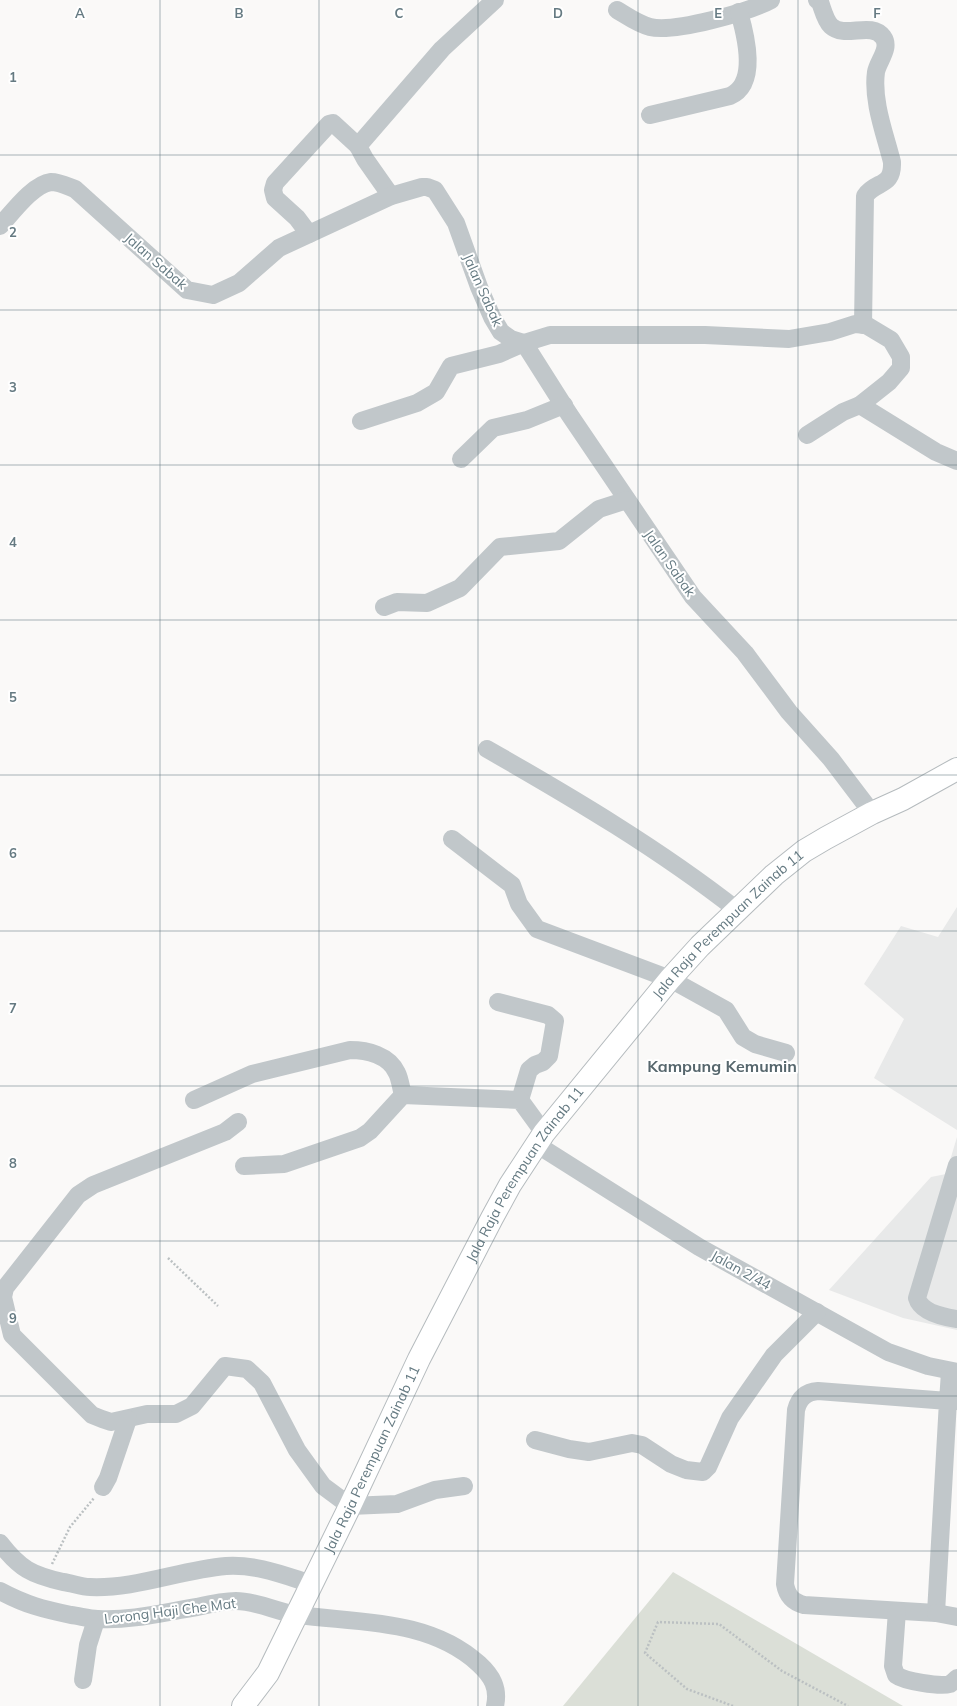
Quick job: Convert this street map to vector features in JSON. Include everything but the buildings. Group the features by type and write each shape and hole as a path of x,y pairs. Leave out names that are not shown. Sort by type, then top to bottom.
{"main road":[{"name":"Jala Raja Perempuan Zainab 11","path":"243,1706 268,1672 350,1506 419,1359 510,1185 540,1139 670,979 700,946 774,875 804,851 872,812 903,799 957,769"}],"street":[{"path":"358,146 442,50 495,0"},
{"path":"617,10 650,27 661,28 701,22 739,12 771,0"},
{"path":"817,0 820,2 826,19 832,27 838,30 877,32 886,42 885,49 878,64 876,82 878,104 892,162 892,172 889,179 883,184 869,191 865,196 863,325"},
{"path":"650,115 737,93 745,82 747,74 746,39 739,12"},
{"path":"309,234 297,218 274,198 273,190 275,183 329,124 333,122 358,146 365,159 391,196"},
{"name":"Jalan Sabak","path":"0,226 38,186 51,182 62,184 75,189 187,290 213,295 239,283 279,248 391,196 426,186 435,190 456,223 479,287 492,317 501,332 511,339 524,343 627,500 693,597 744,653 789,712 831,759 872,812"},
{"path":"361,421 417,403 436,392 450,366 499,354 524,343 550,335 705,335 789,339 830,332 855,324 863,325 891,340 902,357 901,368 889,382 860,404 843,412 807,435"},
{"path":"860,404 936,452 957,461"},
{"path":"461,459 493,428 528,420 564,405"},
{"path":"384,607 397,602 427,603 460,588 500,547 559,541 599,509 627,500"},
{"path":"487,749 557,789 631,836 709,888 737,910"},
{"path":"452,839 512,885 519,904 537,929 670,979 726,1010 743,1037 755,1044 786,1053"},
{"path":"498,1002 548,1015 555,1021 549,1056 543,1062 535,1064 529,1070 520,1100 540,1139"},
{"path":"194,1100 252,1074 350,1050 364,1050 380,1056 390,1064 397,1072 403,1095"},
{"path":"244,1166 284,1164 360,1138 370,1131 403,1095 520,1100"},
{"path":"238,1122 225,1132 92,1185 78,1195 5,1288 3,1297 6,1340 92,1415 111,1422 147,1414 176,1414 192,1406 225,1366 247,1369 262,1383 297,1450 323,1486 350,1506 397,1504 435,1490 464,1486"},
{"name":"Jalan 2/44","path":"540,1139 699,1247 888,1352 928,1366 954,1372"},
{"path":"957,1165 917,1298 922,1307 927,1310 957,1319"},
{"path":"535,1440 569,1449 589,1452 632,1443 648,1448 671,1464 686,1470 703,1472 708,1467 730,1418 774,1356 817,1312"},
{"path":"936,1613 949,1522 954,1372"},
{"path":"953,1401 818,1391 806,1394 797,1404 785,1584 789,1596 793,1601 804,1605 936,1613 957,1617"},
{"path":"104,1487 128,1419"},
{"path":"0,1543 14,1560 28,1571 46,1578 88,1587 124,1585 210,1568 242,1566 269,1570 312,1584"},
{"name":"Lorong Haji Che Mat","path":"0,1591 37,1608 96,1620 159,1613 237,1601 296,1614 407,1628 442,1638 462,1650 486,1670 493,1680 497,1693 495,1706"},
{"path":"897,1611 893,1666 896,1675 906,1680 943,1685 954,1682 957,1678"},
{"path":"83,1680 88,1645 96,1620"}],"path":[{"path":"168,1258 218,1306"},
{"path":"46,1578 70,1527 104,1487"},
{"path":"733,1706 687,1689 645,1653 658,1622 719,1624 782,1671 848,1706"}],"shaded area":[{"path":"957,907 957,1130 874,1078 904,1019 864,984 901,926 938,937"},
{"path":"957,1137 957,1330 903,1318 829,1290 931,1177 946,1174"},
{"path":"673,1572 903,1706 563,1706"}],"district":[{"name":"Kampung Kemumin","path":"722,1066"}]}
